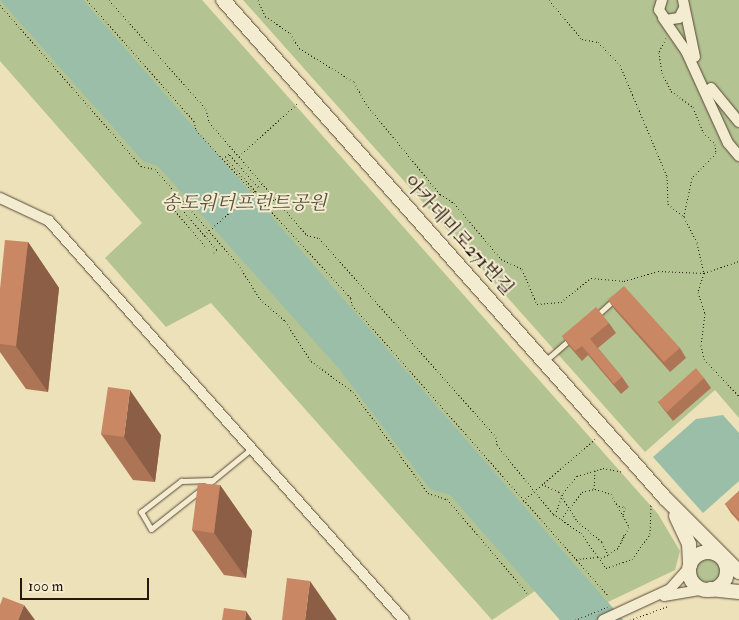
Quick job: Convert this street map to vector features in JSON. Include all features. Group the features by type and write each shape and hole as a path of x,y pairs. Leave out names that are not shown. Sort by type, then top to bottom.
{"street":[{"name":"아카데미로271번길","path":"223,0 664,498"},
{"path":"659,5 675,20 682,2"},
{"path":"682,2 700,67 720,102 739,122"},
{"path":"659,5 686,51 728,143 739,156"},
{"path":"0,198 49,221 404,620"},
{"path":"664,498 719,556 739,572"},
{"path":"664,498 689,544 693,582 706,589 739,592"},
{"path":"603,620 629,615 649,600 677,585 703,552 719,556 726,566 725,578 718,587 649,600"}],"lane":[{"path":"589,322 618,296"},
{"path":"544,362 575,335"},
{"path":"213,480 181,481 142,512 151,528 213,480 251,449"}],"path":[{"path":"87,0 194,121 203,138 351,298 352,305 522,501 609,596"},
{"path":"108,0 206,109 209,122 307,235 319,238 496,437 497,445 555,516 581,532 598,558 602,568 612,567 642,550 652,527 650,503"},
{"path":"258,0 265,16 290,34 299,48 354,82 366,104 440,194 454,203 501,259 522,269 537,304 561,302 592,278 624,281 658,271 704,273 739,261"},
{"path":"548,0 582,38 598,42 620,65 667,176 668,204 684,217 697,243 704,273 698,292 705,314 701,345 704,359 739,396"},
{"path":"0,5 141,166 155,170 238,264 260,299 285,320 311,361 353,392 428,494 447,499 529,595"},
{"path":"669,32 658,52 662,73 671,91 693,107 703,132 715,144 716,153 692,178 684,217"},
{"path":"239,156 297,104"},
{"path":"262,183 258,187 229,154 225,157 268,205 276,198"},
{"path":"204,235 255,190"},
{"path":"205,246 170,205 175,201 217,250 212,254"},
{"path":"522,501 595,438"},
{"path":"555,516 562,495 577,476 595,469 624,472"},
{"path":"594,489 595,469"},
{"path":"542,484 562,495 577,521 599,539 608,555"},
{"path":"560,520 577,495 594,489 611,494 629,525 620,542"},
{"path":"619,506 626,509 623,516"},
{"path":"575,559 598,558 608,555 620,542 625,540 623,534"},
{"path":"574,620 613,604"},
{"path":"629,615 635,618 672,604"}],"green space":[{"name":"송도워터프런트공원","path":"0,0 202,0 658,514 680,551 675,570 608,602 623,620 560,620 535,591 492,620 211,303 166,327 105,258 142,223 0,61"},
{"path":"243,0 739,0 739,418 715,390 645,452"},
{"path":"708,557 717,561 721,570 717,579 708,583 699,579 695,570 699,561"}],"shaded area":[{"path":"0,0 83,0 623,620 560,620 450,495 430,489 340,370 158,166 143,161"},
{"path":"723,415 739,433 739,481 703,513 653,457 696,419"}],"building":[{"path":"5,240 28,242 16,346 0,344 0,289"},
{"path":"624,286 680,348 664,362 608,300"},
{"path":"596,307 609,323 590,339 622,377 614,384 582,346 575,351 562,336"},
{"path":"696,368 704,378 667,412 658,402"},
{"path":"108,387 130,390 124,437 101,434"},
{"path":"198,483 220,485 214,533 192,530"},
{"path":"739,491 739,520 725,504"},
{"path":"287,578 310,581 305,620 282,620"},
{"path":"3,597 24,605 18,620 0,620 0,605"},
{"path":"224,608 246,611 245,620 222,620"}]}
